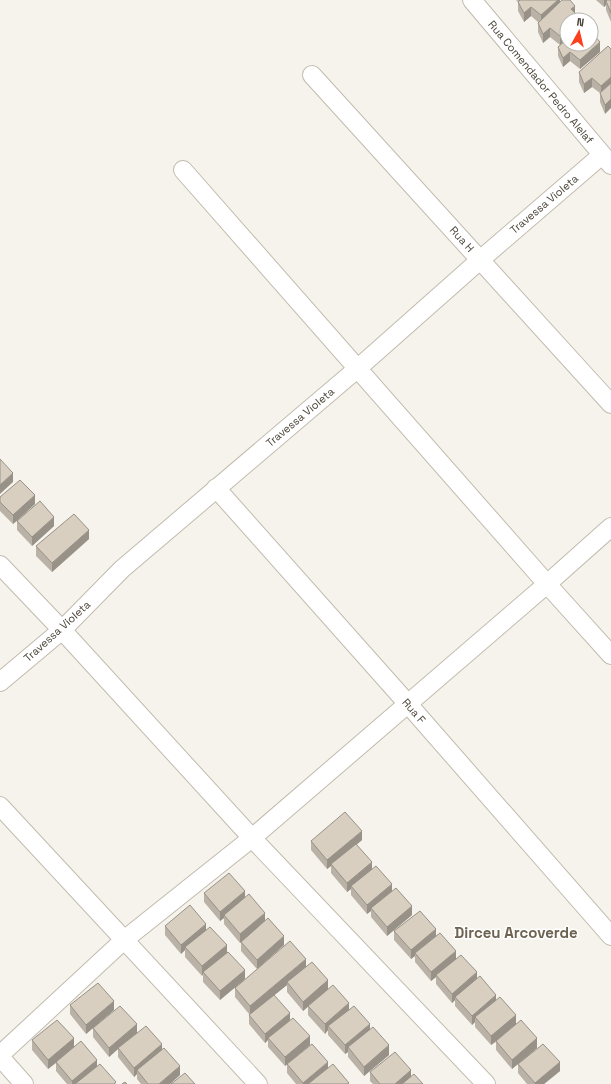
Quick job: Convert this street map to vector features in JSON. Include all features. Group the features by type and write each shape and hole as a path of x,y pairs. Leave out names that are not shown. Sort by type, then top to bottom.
{"street":[{"name":"Rua Comendador Pedro Alelaf","path":"472,0 607,160"},
{"name":"Rua H","path":"312,75 611,404"},
{"name":"Travessa Violeta","path":"0,682 62,630 122,569 357,369 480,260 607,160"},
{"path":"183,170 357,369 611,655"},
{"name":"Rua F","path":"216,488 611,936"},
{"path":"24,1084 0,1056 124,940 252,838 611,527"},
{"path":"0,565 62,630 252,838 486,1084"},
{"path":"0,806 258,1084"}],"building":[{"path":"520,0 558,0 541,15 531,7 524,13 518,2"},
{"path":"562,0 570,0 575,6 571,9 574,12 559,12 559,35 550,28 543,34 538,23"},
{"path":"611,0 611,13 606,1"},
{"path":"608,46 611,49 611,77 601,86 592,78 584,84 579,72"},
{"path":"560,52 570,52 563,58"},
{"path":"570,52 589,52 580,60"},
{"path":"611,83 611,99 605,105 600,93"},
{"path":"0,459 13,473 0,485"},
{"path":"20,480 35,495 13,515 0,502 0,497"},
{"path":"40,501 54,517 32,537 17,521"},
{"path":"74,514 89,530 52,563 36,546"},
{"path":"345,812 362,831 327,860 311,841"},
{"path":"356,844 372,862 347,883 331,864"},
{"path":"376,866 392,884 367,905 351,886"},
{"path":"229,873 245,891 220,912 204,893"},
{"path":"396,888 412,906 387,927 371,908"},
{"path":"249,894 265,913 240,934 224,915"},
{"path":"190,905 206,924 181,945 165,926"},
{"path":"420,911 436,929 411,950 394,931"},
{"path":"268,918 284,936 257,960 241,942"},
{"path":"210,927 227,945 202,966 185,947"},
{"path":"440,933 456,951 431,972 415,953"},
{"path":"290,941 306,959 250,1006 235,988"},
{"path":"228,952 245,970 220,991 203,972"},
{"path":"461,955 477,972 452,994 436,975"},
{"path":"312,962 328,980 303,1002 287,982"},
{"path":"480,976 496,995 472,1016 455,997"},
{"path":"98,983 114,1001 86,1025 70,1005"},
{"path":"333,985 349,1003 325,1024 308,1006"},
{"path":"274,995 290,1013 265,1034 249,1015"},
{"path":"500,997 516,1015 491,1036 475,1017"},
{"path":"120,1006 137,1024 109,1048 93,1028"},
{"path":"354,1006 370,1024 345,1045 328,1026"},
{"path":"293,1018 310,1036 285,1057 268,1038"},
{"path":"57,1020 74,1038 48,1060 32,1040"},
{"path":"521,1020 537,1038 512,1060 496,1041"},
{"path":"146,1026 162,1044 134,1068 118,1048"},
{"path":"373,1027 389,1045 364,1067 348,1047"},
{"path":"81,1041 97,1060 72,1081 56,1062"},
{"path":"312,1044 328,1062 303,1083 287,1064"},
{"path":"543,1044 560,1062 535,1083 518,1064"},
{"path":"164,1048 180,1066 159,1084 148,1084 137,1070"},
{"path":"395,1052 411,1070 395,1084 380,1084 370,1072"},
{"path":"100,1064 116,1082 114,1084 75,1084"},
{"path":"333,1064 349,1083 308,1084"},
{"path":"185,1073 195,1084 171,1084"},
{"path":"414,1074 423,1084 402,1084"}],"district":[{"name":"Dirceu Arcoverde","path":"516,933"}]}
